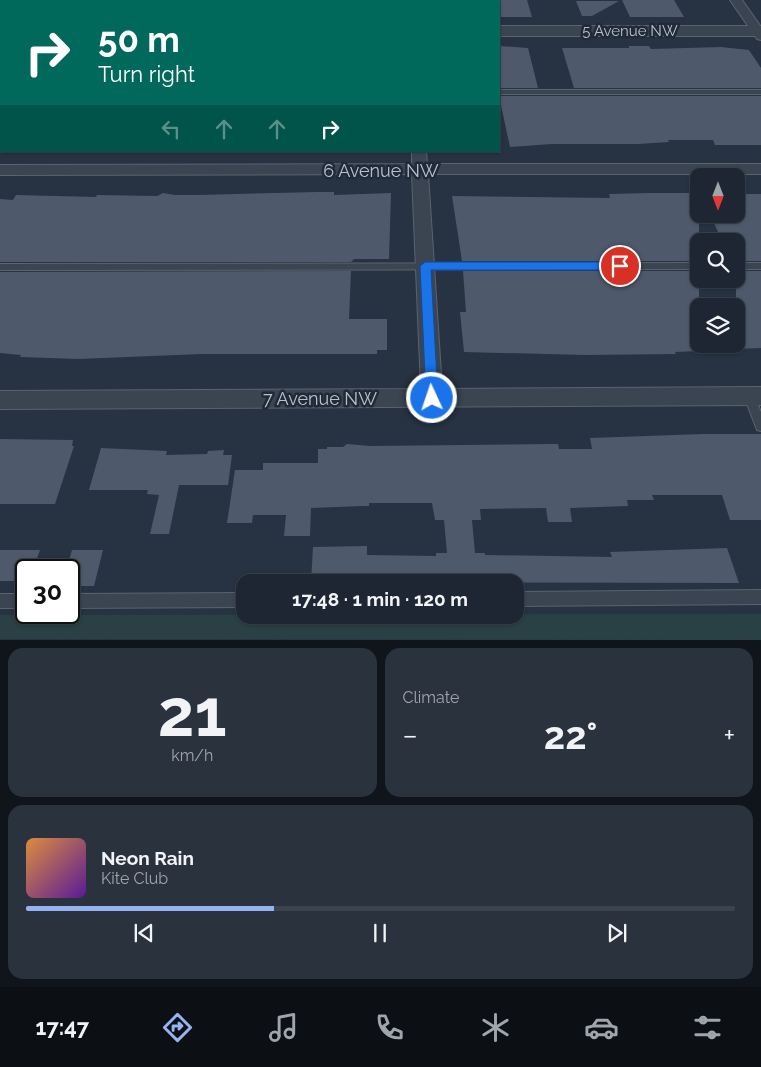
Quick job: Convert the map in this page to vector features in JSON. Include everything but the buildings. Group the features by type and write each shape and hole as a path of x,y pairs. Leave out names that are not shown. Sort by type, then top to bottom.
{"street":[{"path":"736,0 760,32"},
{"name":"5 Avenue NW","path":"500,31 760,32"},
{"path":"419,152 432,398"},
{"name":"6 Avenue NW","path":"0,170 761,169"},
{"name":"7 Avenue NW","path":"0,400 755,396"}],"lane":[{"path":"500,92 761,92"},
{"path":"0,267 690,266"},
{"path":"745,266 761,266"},
{"path":"755,396 761,426"},
{"path":"524,599 761,598"},
{"path":"80,601 236,600"},
{"path":"0,601 15,601"}],"green space":[{"path":"524,614 761,614 761,640 0,639 0,615 15,615 15,624 80,624 80,615 236,615 236,624 524,624"}],"route":[{"path":"432,398 425,266 620,266"}]}
